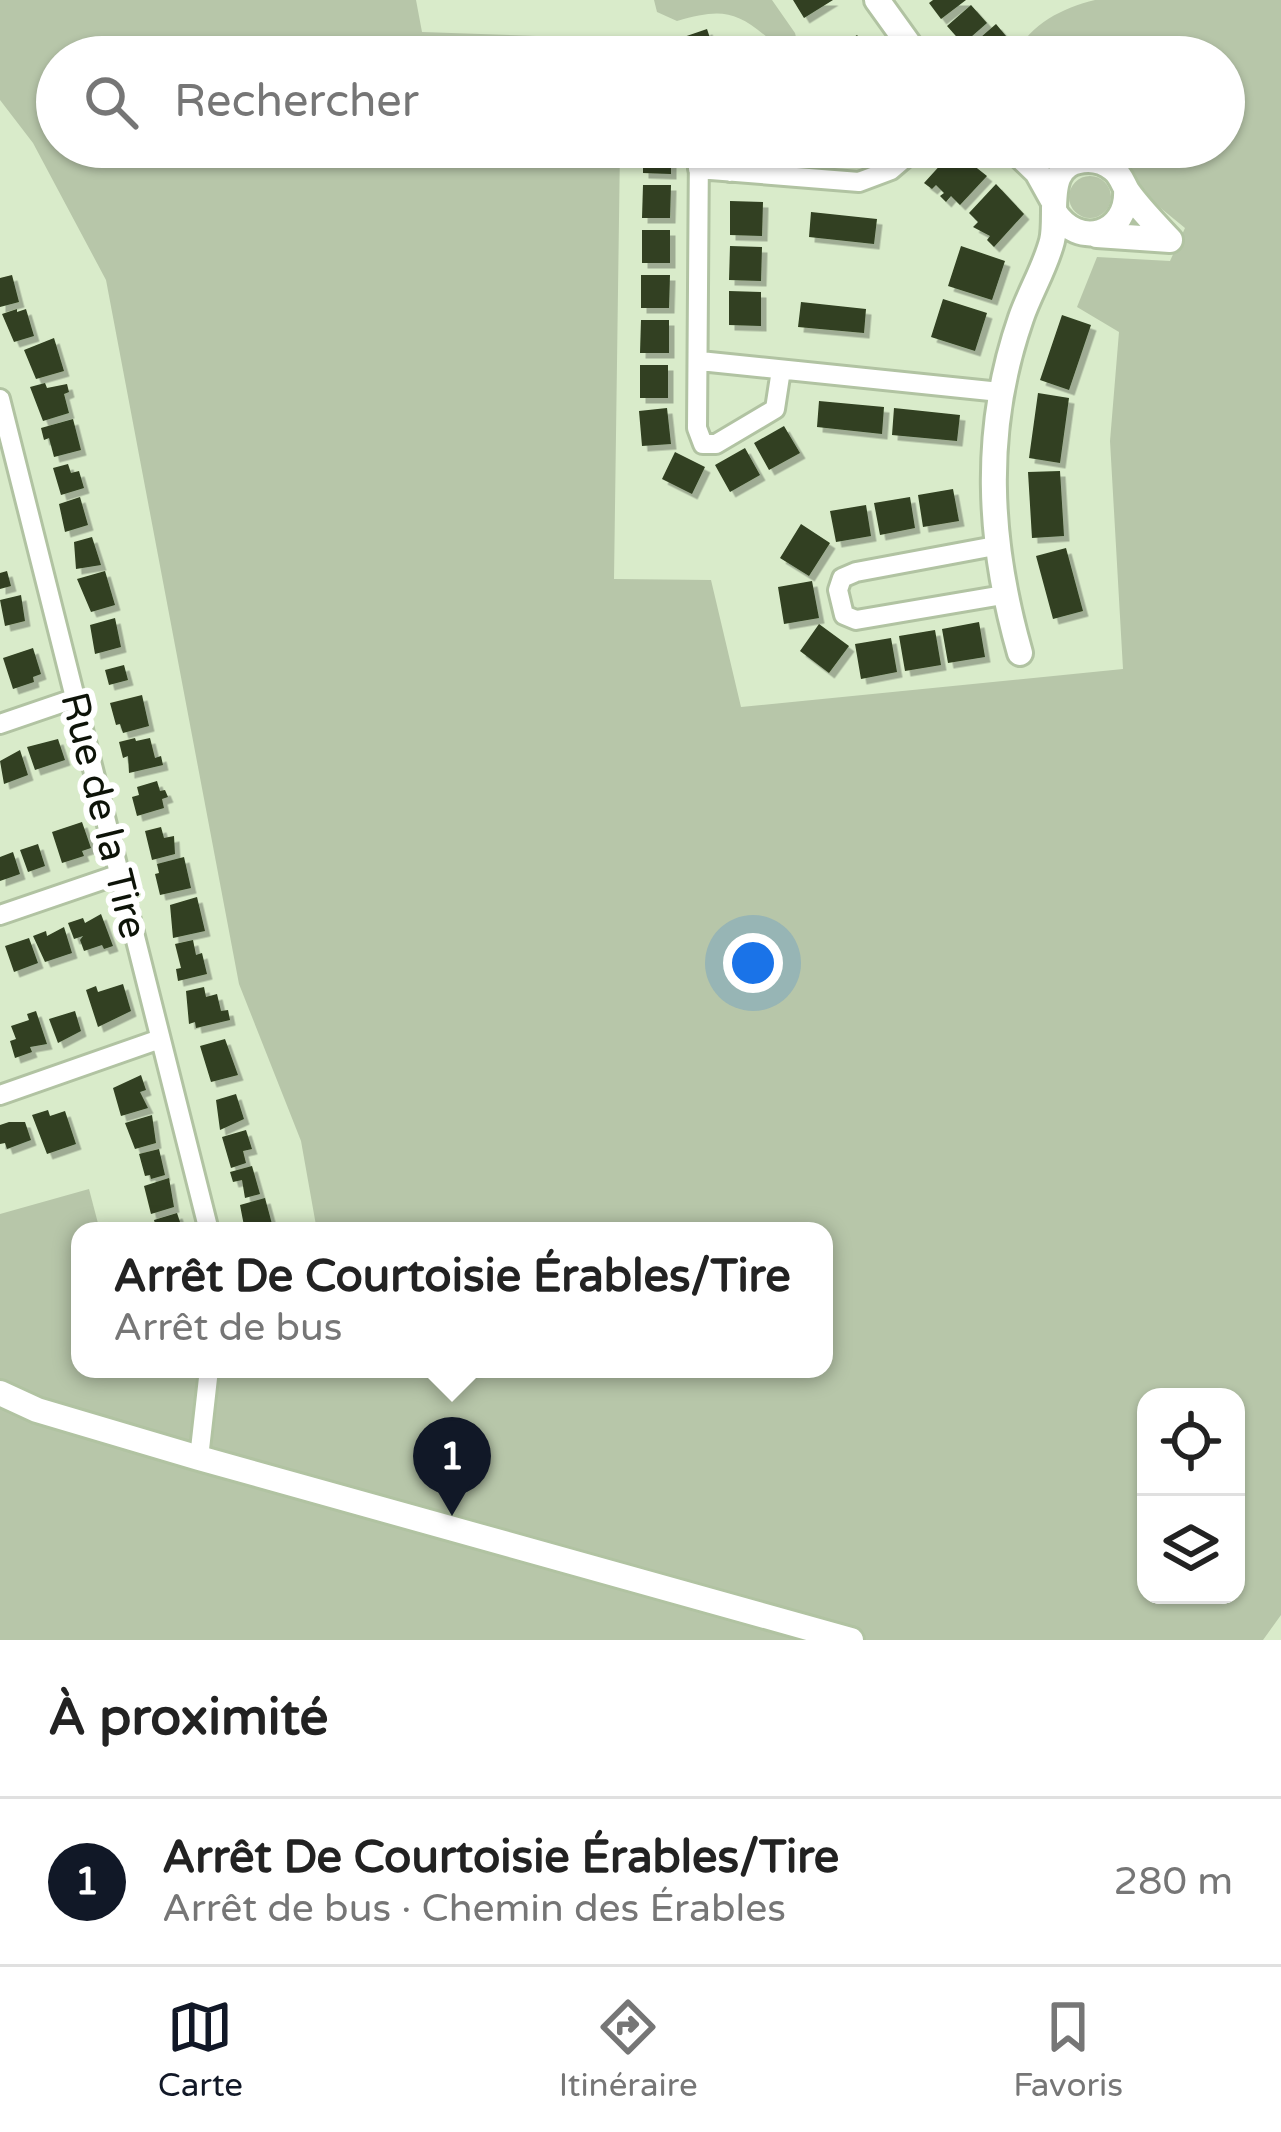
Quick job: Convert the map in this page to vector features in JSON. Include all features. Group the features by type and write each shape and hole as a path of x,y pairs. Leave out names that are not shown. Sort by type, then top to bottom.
{"street":[{"path":"877,0 903,36"},
{"path":"730,168 730,172"},
{"path":"782,370 775,409 703,444 698,435 698,169 859,182 893,168"},
{"path":"1033,168 1070,230 1170,241 1111,168"},
{"path":"1019,653 995,546 992,460 1000,392 1054,233 1059,175 1069,168"},
{"path":"1042,271 1088,235 1117,224 1124,213 1126,189"},
{"path":"700,362 1000,392"},
{"name":"Rue de la Tire","path":"0,399 207,1222"},
{"path":"995,546 848,574 839,584 842,610 849,619 863,620 1003,595"},
{"path":"0,724 76,698"},
{"path":"0,915 120,874"},
{"path":"0,1095 160,1039"},
{"path":"199,1458 208,1378"},
{"path":"0,1394 37,1410 199,1458 851,1640"}],"green space":[{"path":"0,0 416,0 422,32 536,36 36,36 36,149 0,100"},
{"path":"654,0 772,0 796,36 764,36 726,14 677,21 657,12"},
{"path":"1095,0 1281,0 1281,1615 1263,1640 0,1640 0,1214 89,1189 98,1222 71,1222 71,1378 833,1378 833,1222 315,1222 301,1141 239,984 106,280 46,168 620,168 614,579 711,580 741,707 1123,669 1110,441 1119,332 1077,307 1097,257 1170,261 1185,228 1119,168 1245,168 1245,36 1028,36 1070,8"},
{"path":"1090,176 1105,182 1111,197 1105,212 1090,218 1075,212 1069,197 1075,182"}],"building":[{"path":"793,0 833,0 804,18"},
{"path":"966,0 941,19 929,3"},
{"path":"971,5 987,23 972,36 956,36 947,26"},
{"path":"996,24 1006,36 982,36"},
{"path":"643,168 671,168 671,174 643,173"},
{"path":"938,168 977,168 987,176 960,205 951,196 946,202 936,185 932,189 924,183"},
{"path":"996,184 1024,214 994,247 987,240 990,236 973,227 978,222 969,213"},
{"path":"643,185 671,185 670,218 642,218"},
{"path":"730,201 763,202 762,236 730,235"},
{"path":"811,212 877,219 874,244 809,237"},
{"path":"642,230 670,230 670,263 642,263"},
{"path":"730,246 762,247 761,281 729,280"},
{"path":"961,246 1005,261 992,300 948,286"},
{"path":"12,275 19,302 0,307 0,278"},
{"path":"641,275 670,275 669,308 641,308"},
{"path":"729,291 761,292 761,326 729,325"},
{"path":"943,299 987,313 975,351 931,337"},
{"path":"801,302 866,309 864,333 798,327"},
{"path":"26,309 34,336 14,342 2,314"},
{"path":"1062,315 1091,325 1069,390 1040,380"},
{"path":"641,320 669,320 669,353 640,353"},
{"path":"54,338 64,371 36,379 24,350"},
{"path":"640,365 668,365 668,398 640,398"},
{"path":"45,383 47,388 67,384 69,392 64,394 69,413 43,421 30,387"},
{"path":"1038,393 1069,398 1060,463 1029,458"},
{"path":"819,401 884,407 882,434 817,427"},
{"path":"667,408 671,444 642,446 639,411"},
{"path":"894,408 960,415 957,441 892,435"},
{"path":"73,419 81,450 54,457 41,428"},
{"path":"784,426 800,453 769,470 754,443"},
{"path":"745,448 760,475 730,492 715,465"},
{"path":"675,452 705,467 692,494 662,479"},
{"path":"68,464 71,473 79,471 84,488 61,495 53,468"},
{"path":"1060,471 1064,536 1032,538 1028,472"},
{"path":"953,489 959,521 923,527 918,495"},
{"path":"80,497 88,525 65,532 59,504"},
{"path":"910,497 915,528 880,535 874,503"},
{"path":"866,505 871,536 836,542 830,511"},
{"path":"801,524 830,543 809,576 780,558"},
{"path":"92,537 101,565 76,569 74,542"},
{"path":"1066,548 1083,611 1053,619 1036,556"},
{"path":"7,571 11,586 0,589 0,573"},
{"path":"105,571 115,605 91,612 77,579"},
{"path":"812,581 819,618 784,624 778,587"},
{"path":"21,595 25,621 5,626 0,600"},
{"path":"115,618 121,647 95,654 90,625"},
{"path":"979,622 985,657 948,663 942,629"},
{"path":"819,624 849,646 829,673 800,651"},
{"path":"935,630 941,665 905,671 899,636"},
{"path":"891,638 897,672 861,679 855,644"},
{"path":"33,648 41,674 33,677 34,682 13,689 3,658"},
{"path":"124,665 128,680 109,685 105,670"},
{"path":"142,695 149,726 123,733 110,703"},
{"path":"150,738 155,758 161,756 163,765 129,773 128,756 123,758 119,742"},
{"path":"58,739 65,760 35,770 27,747"},
{"path":"20,750 28,775 4,784 0,761"},
{"path":"157,781 168,797 162,799 164,808 137,816 132,797 139,795 137,787"},
{"path":"82,822 91,848 82,851 84,856 62,863 52,832"},
{"path":"161,827 164,838 174,836 175,854 152,860 145,831"},
{"path":"38,844 45,866 28,872 20,850"},
{"path":"13,852 20,874 0,881 0,857"},
{"path":"184,857 191,888 160,895 157,864"},
{"path":"197,897 205,931 173,938 170,905"},
{"path":"101,914 113,946 84,951 83,936 74,939 68,923 83,918 85,923"},
{"path":"64,927 72,953 45,962 33,936 46,931 47,936"},
{"path":"29,938 38,963 14,972 5,946"},
{"path":"193,940 207,974 178,981 176,969 181,968 175,944"},
{"path":"123,984 131,1011 98,1027 86,990 96,986 98,992"},
{"path":"204,987 206,997 217,994 221,1011 228,1010 230,1020 196,1028 195,1022 189,1024 186,991"},
{"path":"36,1011 47,1044 30,1047 32,1052 15,1058 11,1026 29,1020 27,1014"},
{"path":"75,1011 81,1031 58,1043 49,1019"},
{"path":"225,1039 238,1075 211,1082 200,1046"},
{"path":"141,1075 146,1090 140,1092 148,1108 121,1116 113,1088"},
{"path":"236,1094 244,1119 220,1130 216,1100"},
{"path":"48,1110 50,1116 65,1111 76,1144 47,1154 32,1115"},
{"path":"152,1115 156,1143 135,1149 125,1123"},
{"path":"25,1122 31,1140 7,1149 5,1143 0,1144 0,1125"},
{"path":"246,1130 252,1149 243,1151 246,1163 231,1168 222,1137"},
{"path":"159,1149 165,1175 151,1179 145,1176 139,1154"},
{"path":"252,1166 260,1194 245,1198 242,1180 233,1182 230,1172"},
{"path":"169,1178 174,1207 151,1214 144,1186"},
{"path":"265,1198 271,1222 243,1222 240,1205"},
{"path":"177,1213 180,1222 155,1222"}],"place":[{"name":"Arrêt De Courtoisie Érables/Tire","path":"452,1516"}]}
